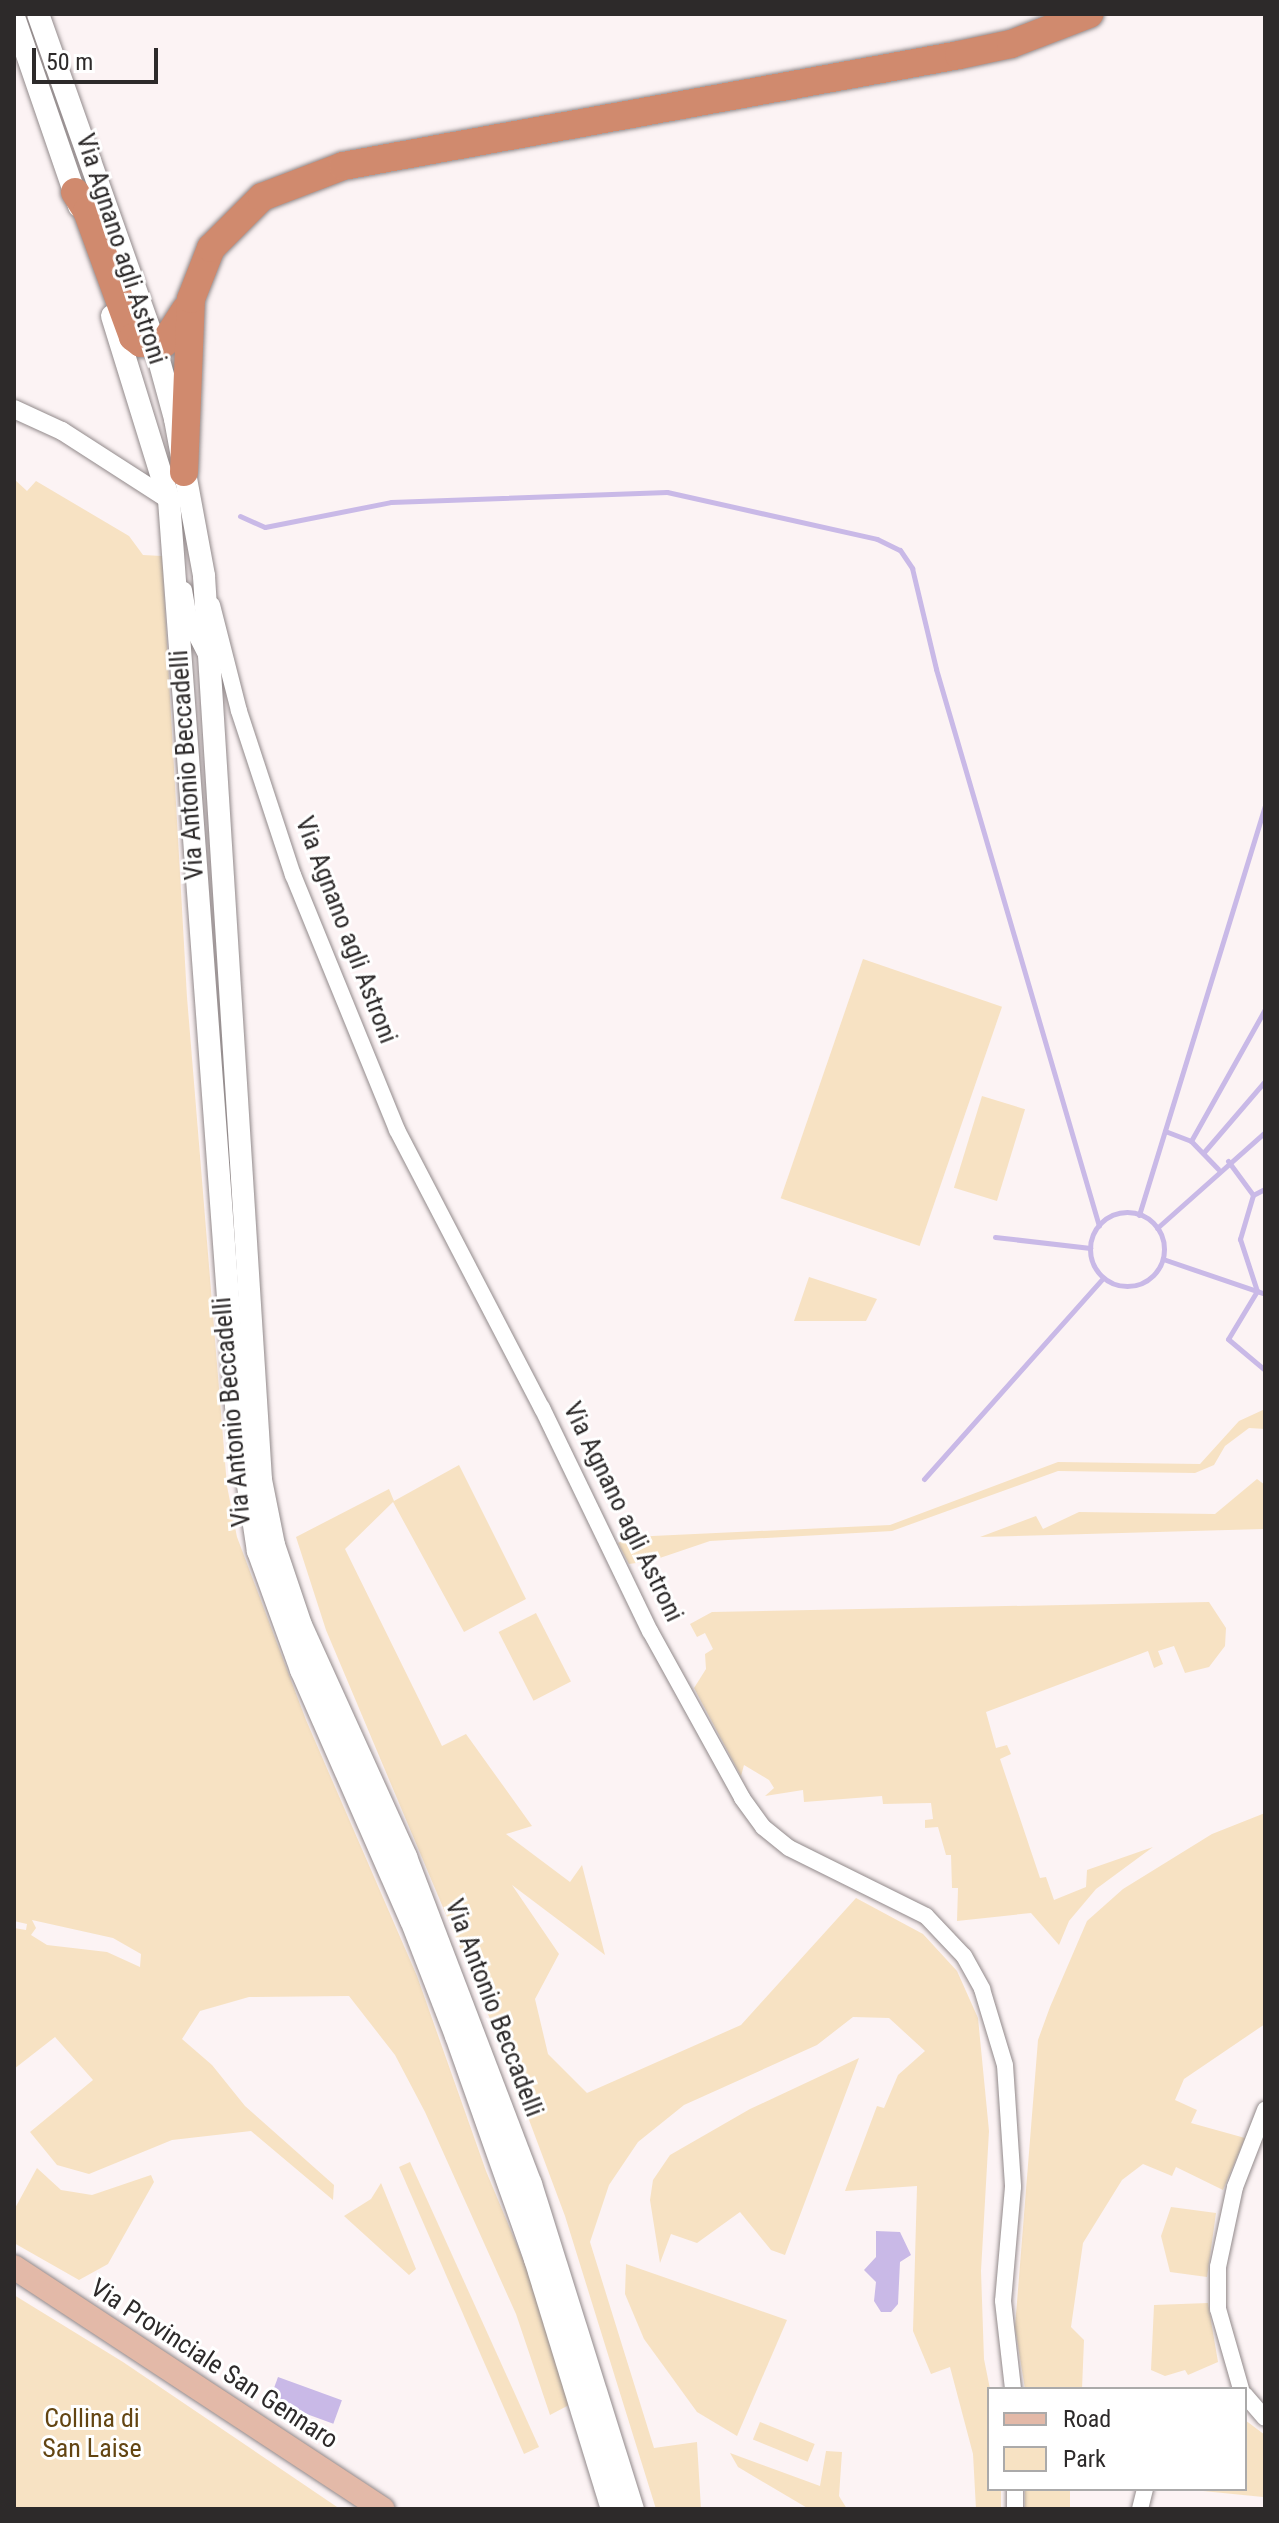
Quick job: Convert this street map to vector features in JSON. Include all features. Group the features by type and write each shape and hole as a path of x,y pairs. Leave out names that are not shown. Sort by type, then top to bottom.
{"highway":[{"path":"75,192 87,211 133,337 155,346 171,336 191,299 203,262 225,230 262,197 311,175 959,55 1011,44 1089,14"},
{"path":"182,489 191,299"}],"main road":[{"name":"Via Agnano agli Astroni","path":"38,14 155,346 182,489"},
{"name":"Via Agnano agli Astroni","path":"14,17 75,192 154,442 182,489"},
{"name":"Via Antonio Beccadelli","path":"182,489 175,565 236,1406 251,1520 281,1621 411,1920 484,2112 607,2459 633,2509"},
{"name":"Via Antonio Beccadelli","path":"182,489 204,576 261,1480 274,1545 301,1625 406,1857 531,2184 607,2459 612,2509"},
{"name":"Via Provinciale San Gennaro","path":"14,2267 383,2509"}],"street":[{"path":"14,409 62,431 122,470 182,489"},
{"path":"122,470 148,463 154,442"},
{"path":"175,565 190,623 239,711"},
{"name":"Via Agnano agli Astroni","path":"204,576 239,711 293,875 397,1130 650,1631 742,1798 763,1827 789,1848 926,1916 964,1956 982,1989 1005,2065 1013,2187 1003,2301 1013,2387"},
{"path":"1240,2387 1218,2309 1218,2267 1235,2187 1265,2110"},
{"path":"1247,2397 1265,2418"}],"green space":[{"path":"14,479 27,491 36,481 129,536 143,555 162,556 187,997 227,1486 237,1537 306,1720 417,1976 486,2171 537,2293 569,2405 550,2415 516,2314 425,2112 395,2055 349,1996 249,1997 200,2011 182,2039 212,2065 245,2106 334,2185 333,2200 251,2131 172,2140 89,2174 57,2165 30,2132 93,2080 55,2037 14,2069 14,1928 26,1930 27,1924 14,1921","holes":["32,1920 113,1938 141,1954 140,1967 107,1952 47,1945 31,1935 36,1928"]},
{"path":"863,959 1002,1007 920,1246 781,1198"},
{"path":"982,1096 1025,1109 997,1201 954,1188"},
{"path":"809,1277 877,1299 866,1321 794,1321"},
{"path":"1265,1409 1265,1429 1249,1428 1225,1446 1214,1465 1195,1473 1058,1471 892,1531 710,1541 651,1561 629,1564 618,1543 631,1537 890,1525 1058,1462 1200,1464 1239,1421"},
{"path":"459,1465 526,1599 464,1632 393,1502 345,1549 442,1746 466,1734 532,1826 506,1834 570,1882 582,1865 605,1955 512,1885 559,1954 535,1999 548,2054 587,2093 741,2025 856,1898 923,1934 957,1971 978,2018 989,2131 981,2271 984,2359 990,2387 987,2387 987,2491 1001,2491 1001,2509 976,2509 973,2454 950,2367 931,2374 913,2331 917,2186 845,2191 877,2106 884,2108 898,2075 925,2051 889,2018 853,2017 817,2045 684,2105 638,2142 609,2185 590,2242 654,2448 697,2442 701,2509 656,2509 565,2216 501,2045 326,1630 296,1537 389,1489 394,1501"},
{"path":"1257,1479 1265,1485 1263,1529 980,1537 1036,1516 1043,1529 1079,1512 1215,1514"},
{"path":"1209,1602 1226,1628 1225,1646 1209,1667 1185,1673 1174,1646 1158,1651 1163,1664 1154,1668 1148,1651 986,1712 996,1748 1007,1745 1011,1754 1000,1759 1040,1878 1046,1877 1054,1900 1086,1887 1087,1870 1153,1847 1096,1889 1069,1921 1059,1945 1031,1913 957,1921 958,1888 952,1888 951,1855 946,1855 938,1827 925,1828 925,1820 933,1819 931,1803 883,1804 882,1796 804,1802 803,1790 765,1796 774,1788 769,1780 744,1765 741,1776 694,1688 706,1669 705,1654 713,1649 705,1633 697,1637 690,1624 712,1612"},
{"path":"536,1613 571,1682 534,1701 499,1632"},
{"path":"1265,1813 1265,2024 1184,2079 1175,2100 1197,2110 1191,2123 1245,2138 1223,2190 1176,2167 1172,2176 1143,2164 1122,2180 1083,2243 1071,2327 1084,2340 1082,2387 1025,2387 1015,2327 1038,2040 1087,1921 1123,1889 1212,1834"},
{"path":"859,2058 785,2255 771,2250 740,2212 697,2243 671,2234 660,2263 650,2200 653,2180 670,2155 750,2109"},
{"path":"410,2162 539,2447 524,2454 399,2167"},
{"path":"37,2168 61,2190 92,2195 151,2175 154,2182 108,2264 79,2280 14,2243 14,2210"},
{"path":"381,2183 416,2269 409,2275 344,2216 371,2199"},
{"path":"1171,2207 1216,2213 1207,2277 1170,2272 1161,2236"},
{"path":"626,2264 787,2320 737,2436 697,2412 644,2339 625,2294"},
{"name":"Collina di San Laise","path":"14,2295 123,2362 340,2509 14,2509"},
{"path":"1208,2303 1218,2362 1188,2375 1185,2370 1165,2376 1151,2370 1154,2305"},
{"path":"760,2422 815,2444 808,2462 753,2440"},
{"path":"1247,2422 1265,2435 1263,2497 1203,2491 1247,2491"},
{"path":"826,2451 842,2452 839,2496 847,2509 809,2509 738,2467 730,2453 820,2486"},
{"path":"1025,2491 1070,2491 1070,2509 1025,2509"}],"shaded area":[{"path":"876,2231 900,2232 911,2255 900,2262 898,2304 891,2312 881,2312 874,2301 876,2282 864,2270 876,2257"},
{"path":"278,2377 342,2400 333,2424 269,2400"}],"waterway":[{"path":"240,516 265,527 391,502 667,492 877,539 900,550 912,568 936,669 1099,1226"},
{"path":"1139,1215 1265,805"},
{"path":"1191,1141 1265,1009"},
{"path":"1204,1152 1265,1081"},
{"path":"1165,1131 1191,1141 1218,1169"},
{"path":"1157,1228 1265,1132"},
{"path":"1228,1161 1253,1195 1240,1239 1257,1291 1228,1339 1265,1370"},
{"path":"1253,1195 1265,1189"},
{"path":"1127,1212 1141,1215 1153,1223 1161,1235 1164,1249 1161,1263 1153,1275 1141,1283 1127,1286 1113,1283 1101,1275 1093,1263 1090,1249 1093,1235 1101,1223 1113,1215 1127,1212"},
{"path":"995,1237 1090,1248"},
{"path":"1163,1259 1265,1294"},
{"path":"924,1479 1103,1278"}]}
